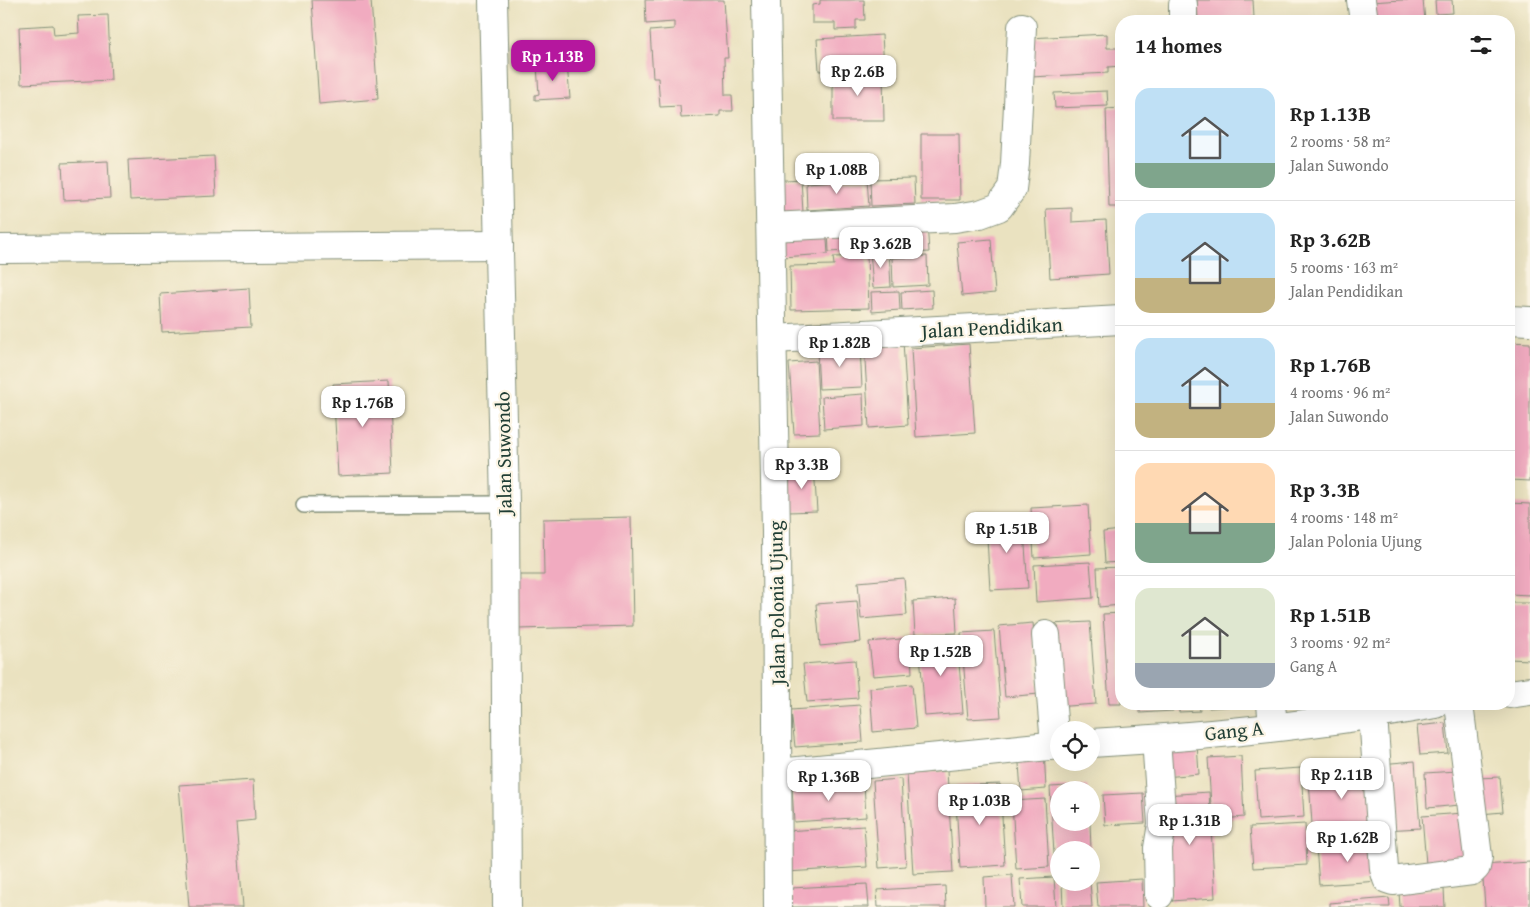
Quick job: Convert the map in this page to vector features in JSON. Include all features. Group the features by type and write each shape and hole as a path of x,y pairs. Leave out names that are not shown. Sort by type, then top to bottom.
{"street":[{"name":"Jalan Suwondo","path":"492,0 504,504 507,907"},
{"name":"Jalan Polonia Ujung","path":"766,0 773,339 778,907"},
{"path":"1361,0 1363,15"},
{"path":"771,227 955,218 980,214 999,207 1012,189 1022,26"},
{"path":"0,249 499,245"},
{"name":"Jalan Pendidikan","path":"773,339 1115,320"},
{"path":"1515,320 1530,321"},
{"path":"1046,635 1055,721"},
{"path":"1515,693 1530,691 1530,699"},
{"name":"Gang A","path":"1100,742 1156,739 1272,715 1373,715 1401,710"},
{"path":"1373,715 1384,869 1387,878 1393,881 1472,871 1476,867 1478,857 1461,710"},
{"path":"1156,739 1162,824 1158,848 1159,895"},
{"path":"778,773 1050,746"}],"lane":[{"path":"304,505 504,504"}],"building":[{"path":"312,0 371,0 378,99 319,104"},
{"path":"645,0 724,0 728,58 724,58 725,95 732,95 733,111 720,111 720,116 681,118 680,106 660,107 658,78 653,78 650,31 674,29 674,22 646,24"},
{"path":"820,0 864,0 865,20 856,20 856,29 835,30 835,23 812,23 812,5 820,4"},
{"path":"1197,0 1253,0 1254,15 1198,15"},
{"path":"1423,0 1424,15 1372,15 1371,2"},
{"path":"1435,0 1452,0 1453,13 1436,14"},
{"path":"108,15 111,80 21,84 19,27 53,25 54,35 79,33 78,16"},
{"path":"1107,34 1107,48 1115,48 1115,66 1108,67 1108,73 1031,77 1029,38"},
{"path":"882,35 884,68 819,71 817,39"},
{"path":"567,64 570,98 535,100 535,95 539,94 537,66"},
{"path":"833,73 883,73 884,121 833,121"},
{"path":"1107,91 1108,106 1055,108 1054,93"},
{"path":"1115,108 1115,207 1109,207 1106,109"},
{"path":"921,134 959,134 960,200 921,200"},
{"path":"214,156 216,196 130,200 128,160"},
{"path":"108,161 110,198 64,200 62,163"},
{"path":"914,178 915,204 871,206 870,179"},
{"path":"801,179 803,212 773,213 771,181"},
{"path":"867,179 869,206 807,210 806,183"},
{"path":"1072,208 1072,222 1106,220 1109,274 1050,278 1046,209"},
{"path":"927,223 929,252 897,254 897,248 868,249 867,227"},
{"path":"826,227 828,254 782,257 780,230"},
{"path":"861,227 863,250 829,252 828,229"},
{"path":"991,239 995,293 962,296 957,242"},
{"path":"889,250 891,287 873,288 870,251"},
{"path":"867,256 869,308 791,310 790,266 834,265 833,257"},
{"path":"927,256 928,285 893,287 892,258"},
{"path":"249,288 251,327 162,332 160,294"},
{"path":"932,290 933,308 902,310 901,292"},
{"path":"899,291 900,310 872,312 871,292"},
{"path":"903,341 908,425 869,428 864,344"},
{"path":"1515,342 1530,343 1530,481 1515,480"},
{"path":"969,344 975,433 916,437 911,348"},
{"path":"860,347 862,387 819,389 817,350"},
{"path":"816,361 820,433 794,434 789,363"},
{"path":"389,381 393,473 338,476 333,384"},
{"path":"863,394 864,426 824,429 822,397"},
{"path":"814,467 817,511 789,512 787,468"},
{"path":"1515,503 1530,504 1530,595 1515,594"},
{"path":"1088,505 1091,554 1034,558 1031,508"},
{"path":"631,517 633,626 518,629 517,575 544,575 543,519"},
{"path":"1023,518 1028,588 990,590 986,521"},
{"path":"1115,531 1115,562 1105,563 1103,532"},
{"path":"1090,562 1093,598 1036,602 1034,565"},
{"path":"1115,567 1115,606 1099,607 1097,568"},
{"path":"904,578 907,615 861,619 858,582"},
{"path":"955,598 957,633 915,635 913,601"},
{"path":"857,601 861,642 820,646 816,604"},
{"path":"1515,603 1530,603 1530,660 1515,659"},
{"path":"1115,613 1115,704 1109,704 1103,614"},
{"path":"1090,622 1096,704 1054,707 1049,624"},
{"path":"1033,623 1039,694 1005,697 999,626"},
{"path":"994,631 1001,717 968,719 961,633"},
{"path":"910,638 912,673 873,676 869,642"},
{"path":"957,638 963,713 925,716 919,641"},
{"path":"855,660 858,698 807,702 803,664"},
{"path":"912,684 916,728 873,732 870,688"},
{"path":"860,705 863,742 795,747 791,710"},
{"path":"1140,710 1173,710 1173,711 1140,713"},
{"path":"1179,710 1200,711 1179,712"},
{"path":"1445,723 1448,753 1420,755 1417,726"},
{"path":"1197,744 1199,774 1164,777 1162,746"},
{"path":"1044,749 1046,789 1021,791 1018,750"},
{"path":"1241,756 1244,817 1212,820 1208,758"},
{"path":"1415,761 1420,828 1385,830 1380,764"},
{"path":"1370,762 1375,834 1313,838 1308,766"},
{"path":"1301,768 1304,817 1258,820 1255,771"},
{"path":"947,771 953,872 913,874 907,774"},
{"path":"1457,771 1460,805 1427,808 1425,773"},
{"path":"1500,777 1503,812 1480,814 1477,778"},
{"path":"901,779 906,866 879,868 873,781"},
{"path":"253,780 255,820 236,822 243,907 189,907 179,785"},
{"path":"864,783 866,817 794,822 792,787"},
{"path":"1000,784 1005,865 960,868 955,786"},
{"path":"1209,792 1215,898 1171,901 1165,795"},
{"path":"1143,793 1145,823 1105,825 1103,795"},
{"path":"1045,799 1049,867 1016,869 1012,801"},
{"path":"1464,813 1468,861 1426,864 1422,816"},
{"path":"1305,824 1307,865 1253,868 1250,827"},
{"path":"864,826 867,867 787,872 785,831"},
{"path":"1053,831 1090,831 1091,841 1053,841"},
{"path":"1378,842 1380,881 1319,885 1316,846"},
{"path":"1530,862 1530,907 1485,907 1482,865"},
{"path":"1012,875 1014,907 985,907 984,877"},
{"path":"1050,877 1050,891 1055,891 1056,907 1022,907 1020,879"},
{"path":"1142,879 1143,907 1098,907 1097,891 1100,891 1100,882"},
{"path":"867,884 869,907 792,907 791,888"},
{"path":"945,886 946,907 878,907 877,890"},
{"path":"1444,889 1445,907 1400,907 1399,892"},
{"path":"1062,891 1091,891 1092,907 1063,907"},
{"path":"1389,898 1390,907 1330,907 1330,903"}]}
